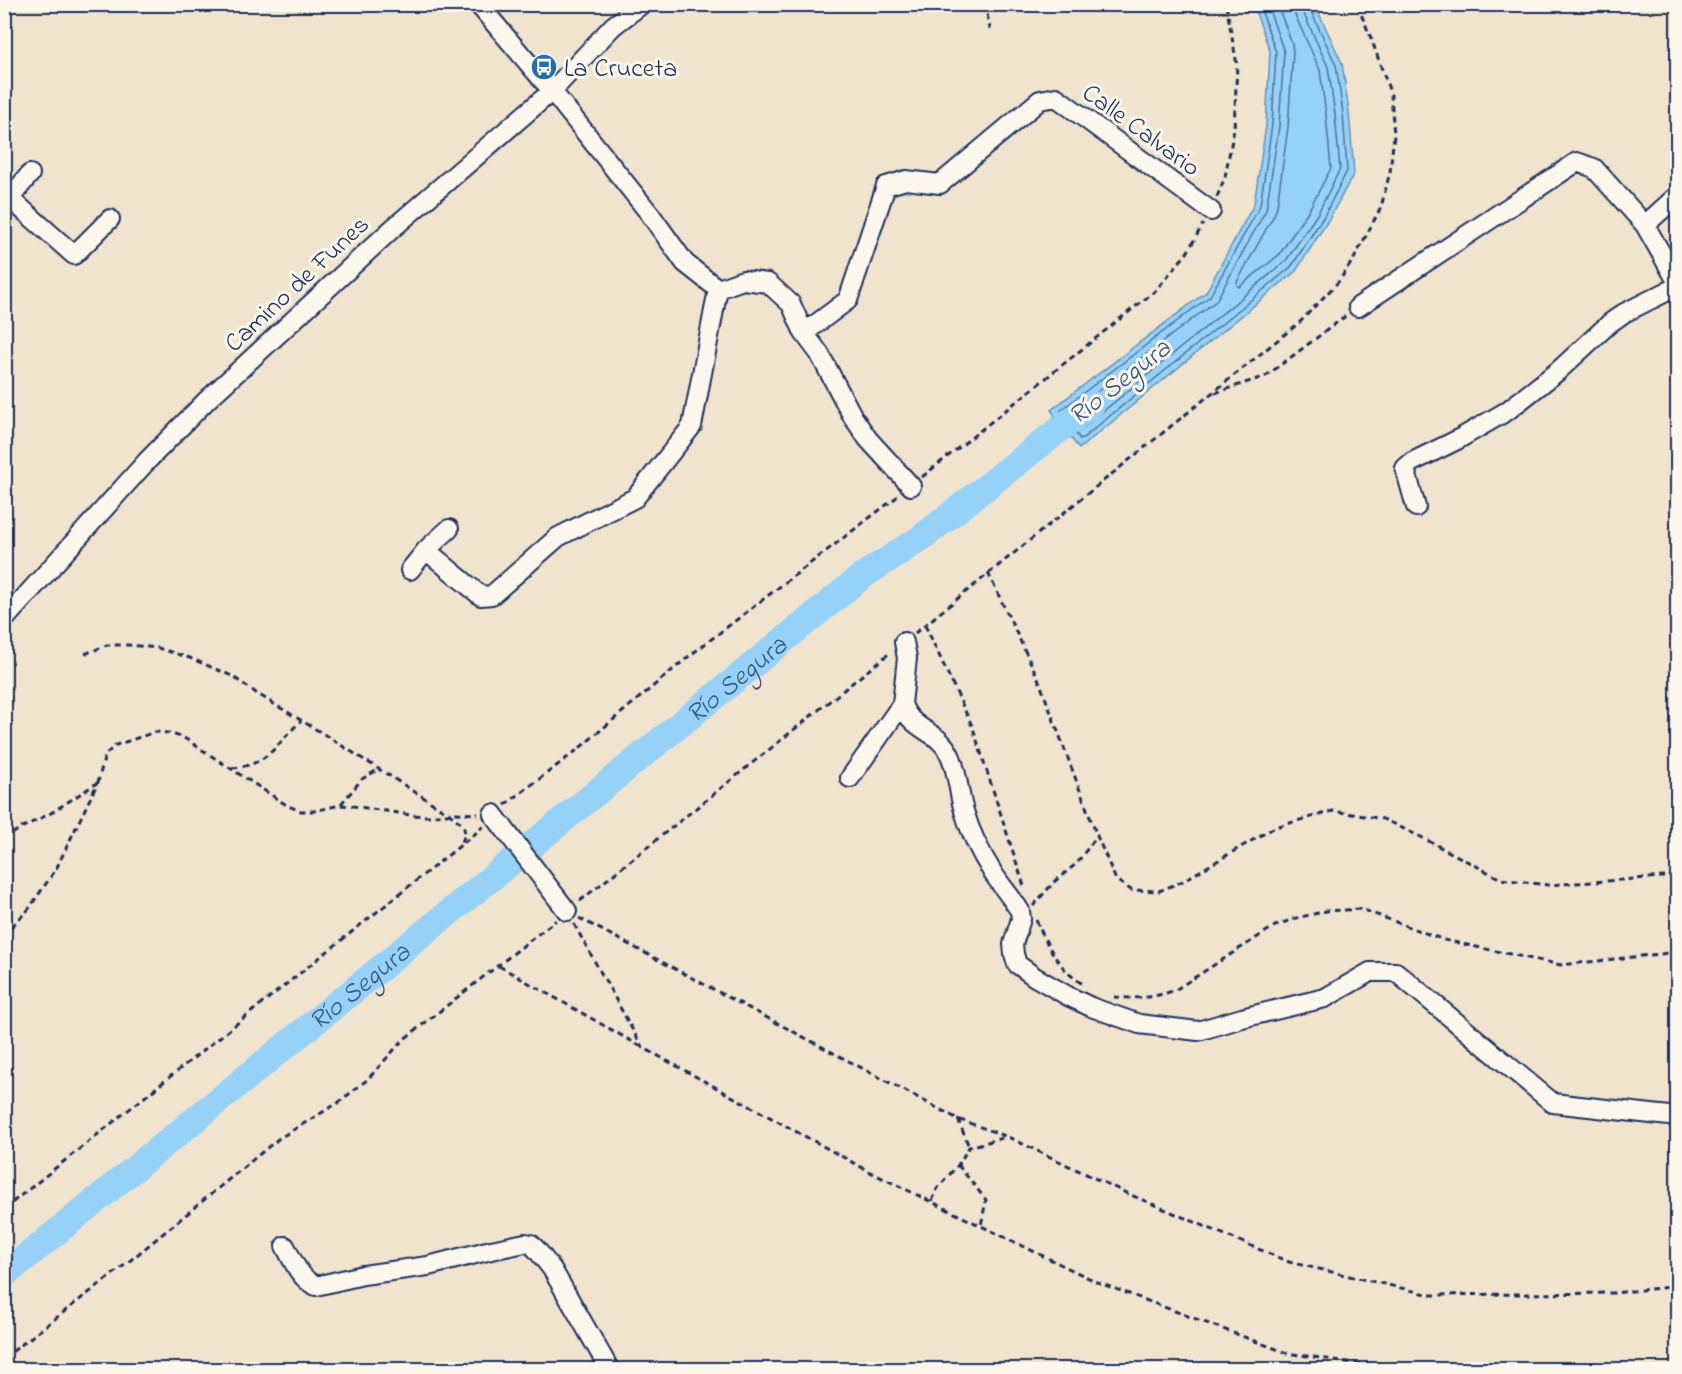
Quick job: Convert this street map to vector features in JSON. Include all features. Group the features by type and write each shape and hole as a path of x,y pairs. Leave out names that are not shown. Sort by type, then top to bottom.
{"street":[{"path":"478,4 552,91 650,214 685,263 718,289"},
{"name":"Camino de Funes","path":"4,620 147,461 207,400 392,229 552,91 614,26 642,4"},
{"name":"Calle Calvario","path":"804,333 848,300 886,186 906,180 940,184 1040,100 1056,97 1211,211"},
{"path":"1358,307 1578,162 1594,168 1645,225 1677,284 1610,323 1558,371 1507,411 1458,440 1412,462 1405,468 1416,507"},
{"path":"30,174 7,195 74,255 110,219"},
{"path":"1645,225 1677,195"},
{"path":"718,289 743,280 768,284 791,304 804,333 819,353 853,417 868,438 911,486"},
{"path":"426,550 481,596 492,596 558,537 635,498 692,426 718,289"},
{"path":"410,570 426,550 449,529"},
{"path":"904,642 907,658 902,704 905,713 910,720 933,735 949,752 963,810 970,828 993,873 1020,911 1026,914 1013,944 1014,954 1017,964 1035,977 1091,1007 1139,1024 1198,1031 1325,998 1370,972 1395,972 1553,1102 1677,1117"},
{"path":"850,778 902,704"},
{"path":"493,814 567,911"},
{"path":"285,1246 294,1264 310,1284 316,1286 363,1275 428,1266 525,1243 531,1244 552,1269 610,1370"}],"path":[{"path":"985,4 990,28"},
{"path":"4,1209 476,833 493,814 576,751 688,657 911,486 1155,291 1187,253 1211,211 1225,177 1234,129 1237,65 1226,4"},
{"path":"4,1358 121,1268 278,1139 338,1103 368,1079 403,1040 904,642 1300,322 1339,281 1364,241 1381,207 1390,172 1394,135 1391,95 1357,4"},
{"path":"1210,395 1266,376 1358,307"},
{"path":"988,573 1038,678 1096,836 1116,880 1131,890 1159,891 1183,881 1275,826 1333,811 1383,819 1501,879 1548,885 1677,876"},
{"path":"925,625 973,728 1024,886"},
{"path":"84,654 107,645 158,648 190,658 232,676 448,813 464,827 465,837 460,845"},
{"path":"230,768 256,763 272,753 301,721"},
{"path":"4,934 28,910 56,869 98,782 105,755 116,745 154,732 169,733 184,738 288,806 301,811 314,811 340,805 428,816 448,813 493,814"},
{"path":"340,805 362,779 379,769"},
{"path":"4,840 98,782"},
{"path":"1026,914 1054,882 1076,864 1096,836"},
{"path":"1027,897 1026,914 1042,933 1058,961 1071,977 1089,987"},
{"path":"1108,995 1143,999 1168,993 1275,926 1326,911 1361,909 1444,940 1561,965 1677,952"},
{"path":"567,911 642,1047"},
{"path":"567,911 958,1119 1008,1137 1124,1192 1289,1262 1431,1295 1614,1293 1677,1286"},
{"path":"499,966 872,1173 1097,1282 1287,1353 1400,1370"},
{"path":"958,1119 969,1147"},
{"path":"932,1201 937,1189 958,1165 969,1147 1008,1137"},
{"path":"958,1165 987,1200 981,1226"}],"water":[{"path":"1253,5 1315,5 1342,63 1354,173 1329,219 1296,271 1079,449 1051,410 1206,292 1254,204 1266,125 1270,51"}],"waterway":[{"name":"Río Segura","path":"4,1275 861,577 921,538 1092,404"}],"place":[{"name":"La Cruceta","path":"544,67"}]}
